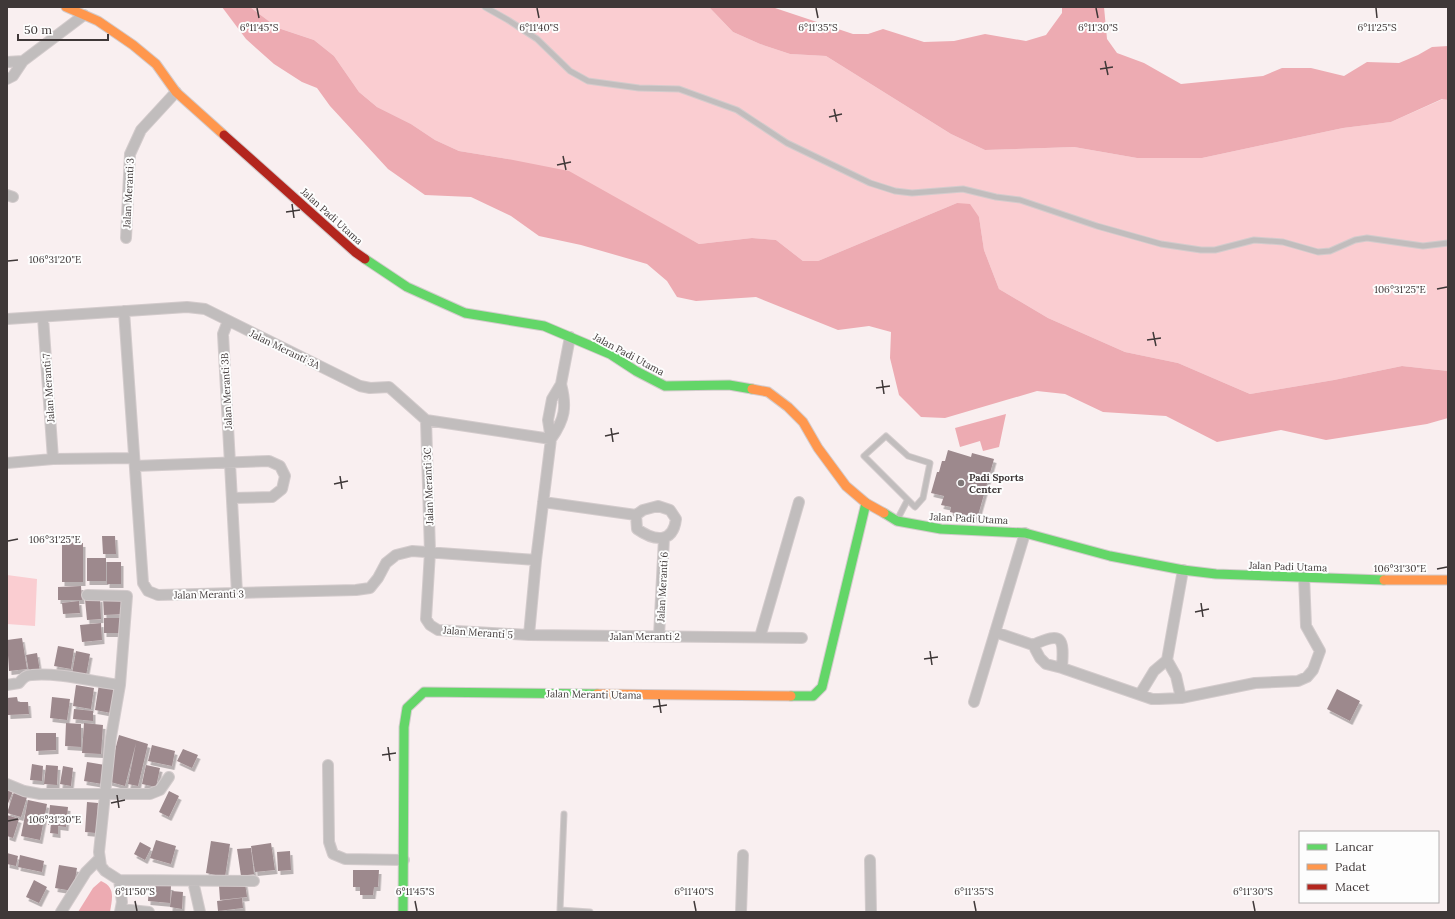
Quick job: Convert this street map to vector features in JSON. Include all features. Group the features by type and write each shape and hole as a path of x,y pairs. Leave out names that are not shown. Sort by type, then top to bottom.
{"street":[{"name":"Jalan Padi Utama","path":"66,7 98,20 156,64 176,92 355,252 407,287 465,313 544,326 610,354 636,371 665,386 729,385 768,392 788,407 803,422 846,486 866,503 896,521 941,529 1025,533 1110,556 1183,570 1216,574 1386,580 1448,580"},
{"path":"7,79 13,76 23,60 84,15"},
{"path":"7,62 23,60"},
{"name":"Jalan Meranti 3","path":"126,238 130,154 141,130 176,92"},
{"name":"Jalan Meranti 3A","path":"7,319 187,307 205,309 360,386 370,388 389,387 426,420"},
{"name":"Jalan Meranti 3","path":"124,311 143,583 148,592 158,595 356,590 370,588 378,578 386,563 396,555 412,551 536,560"},
{"name":"Jalan Meranti 7","path":"42,316 53,459"},
{"name":"Jalan Meranti 3B","path":"228,321 223,334 237,593"},
{"path":"529,635 536,560 551,439 548,420 552,399 561,384 570,337"},
{"path":"426,420 551,439"},
{"name":"Jalan Meranti 3C","path":"426,420 430,552"},
{"path":"7,463 53,459 135,462 269,461 280,466 285,476 282,489 272,496 232,498"},
{"path":"543,502 636,516"},
{"path":"760,637 799,502"},
{"name":"Jalan Meranti Utama","path":"403,912 404,727 407,708 424,692 812,696 822,687 866,503"},
{"name":"Jalan Meranti 6","path":"658,506 670,510 676,519 675,528 671,535 664,538 646,535 638,529 636,516 643,510 658,506"},
{"path":"974,702 1025,533"},
{"name":"Jalan Meranti 6","path":"659,636 664,538"},
{"name":"Jalan Meranti 5","path":"430,552 426,618 430,625 438,630 529,635"},
{"path":"1181,698 1176,676 1167,660 1183,570"},
{"path":"995,632 1033,645 1040,658 1046,664 1159,699 1181,698 1255,683 1298,681 1307,676 1313,670 1320,651 1306,626 1304,576"},
{"path":"87,595 127,596 120,685 111,737 99,859 105,871 119,880 254,881"},
{"name":"Jalan Meranti 2","path":"529,635 802,638"},
{"path":"1033,645 1050,637 1056,637 1061,641 1063,651 1062,668"},
{"path":"1140,694 1154,671 1167,660"},
{"path":"7,684 19,683 25,677 32,674 75,678 120,685"},
{"path":"328,765 330,842 333,854 344,859 404,860"},
{"path":"7,784 24,791 40,794 105,795 155,793 163,786 169,777"},
{"path":"741,912 743,855"},
{"path":"61,912 86,872 99,859"},
{"path":"870,860 871,912"},
{"path":"119,880 122,895 121,911 149,912"},
{"path":"193,881 200,912"}],"lane":[{"path":"485,7 537,39 570,71 588,81 639,88 679,89 737,110 787,142 870,183 895,191 912,193 963,189 996,197 1020,200 1098,226 1161,244 1190,249 1215,250 1254,240 1283,242 1318,252 1330,251 1355,240 1367,238 1423,246 1448,243"},
{"path":"886,436 908,456 930,463 923,498 915,507 907,501 864,456 886,436"},
{"path":"896,521 907,501"},
{"path":"564,814 560,911 590,912"}],"shaded area":[{"path":"222,7 250,7 278,28 314,40 334,56 359,92 377,107 411,124 435,140 459,151 569,171 699,244 752,238 776,240 803,261 818,261 957,203 970,204 979,217 984,250 999,289 1048,318 1125,352 1178,363 1250,394 1334,380 1402,366 1448,371 1448,418 1427,424 1326,440 1281,430 1217,442 1166,416 1103,412 1065,394 1037,391 945,418 921,417 899,395 890,358 891,332 869,326 838,330 756,297 696,301 677,297 667,281 647,264 581,245 539,236 511,216 471,197 425,195 388,169 330,106 317,88 302,82 274,64 246,39"},
{"path":"250,7 709,7 733,32 760,44 790,54 826,56 951,134 985,150 1074,147 1137,158 1202,158 1343,128 1391,122 1443,99 1448,100 1448,371 1402,366 1334,380 1250,394 1178,363 1125,352 1048,318 999,289 984,250 979,217 957,203 818,261 803,261 776,240 752,238 699,244 664,225 508,159 459,151 435,140 411,124 377,107 359,92 334,56 314,40 278,28"},
{"path":"709,7 772,7 853,34 868,34 883,29 924,42 954,41 985,34 1026,41 1046,35 1062,13 1062,7 1104,7 1107,39 1117,53 1144,63 1181,84 1263,76 1282,68 1311,68 1344,76 1367,62 1399,63 1432,47 1448,46 1448,100 1442,99 1391,122 1343,128 1202,158 1137,158 1074,147 985,150 951,134 826,56 790,54 760,44 733,32"},
{"path":"1006,414 999,447 983,451 980,441 960,447 955,428"},
{"path":"7,575 37,579 35,626 7,624"},
{"path":"101,881 111,890 112,898 110,912 78,912 93,888"}],"building":[{"name":"Padi Sports Center","path":"948,450 971,457 972,453 994,459 977,519 950,512 951,507 941,505 944,496 931,493 937,472 939,472 942,461 945,461"},
{"path":"102,536 115,536 116,554 103,554"},
{"path":"62,542 83,543 83,582 62,582"},
{"path":"87,558 106,558 106,581 87,581"},
{"path":"107,562 121,562 121,584 107,584"},
{"path":"81,586 82,600 58,600 58,587"},
{"path":"123,597 124,614 104,615 103,598"},
{"path":"100,598 101,619 87,620 85,599"},
{"path":"79,601 80,613 63,614 62,603"},
{"path":"104,618 120,618 120,633 104,633"},
{"path":"101,623 102,640 82,642 80,625"},
{"path":"22,638 27,669 9,671 7,640"},
{"path":"58,646 74,649 71,669 54,666"},
{"path":"76,651 90,654 86,676 72,674"},
{"path":"37,653 40,672 29,673 26,655"},
{"path":"99,684 115,686 111,713 95,710"},
{"path":"76,685 94,688 91,709 73,706"},
{"path":"1337,689 1360,701 1350,721 1327,709"},
{"path":"17,697 18,702 28,702 29,714 8,715 7,698"},
{"path":"52,697 70,699 67,720 50,718"},
{"path":"74,709 93,711 93,721 73,719"},
{"path":"66,723 81,724 81,747 65,746"},
{"path":"84,723 103,725 101,754 82,753"},
{"path":"36,733 56,733 56,750 36,751"},
{"path":"119,735 148,744 138,786 128,784 136,743 125,786 107,781"},
{"path":"152,745 175,751 172,766 148,761"},
{"path":"183,749 198,755 192,768 177,761"},
{"path":"87,762 105,765 102,784 84,781"},
{"path":"32,764 43,766 42,781 30,780"},
{"path":"46,765 58,766 57,785 44,784"},
{"path":"146,765 160,768 156,787 142,784"},
{"path":"63,766 73,768 71,786 60,784"},
{"path":"7,788 13,791 7,806"},
{"path":"169,791 179,796 169,817 159,812"},
{"path":"14,792 27,797 21,817 7,813"},
{"path":"28,800 47,804 40,840 21,836"},
{"path":"87,802 98,803 96,833 85,832"},
{"path":"50,805 68,807 66,827 58,826 58,834 50,833 51,825 48,825"},
{"path":"7,815 19,819 13,838 7,836"},
{"path":"156,840 176,846 171,864 150,858"},
{"path":"211,841 230,844 225,877 206,873"},
{"path":"140,842 151,848 145,860 134,854"},
{"path":"271,843 275,870 255,872 251,846"},
{"path":"251,848 254,874 241,876 237,849"},
{"path":"290,851 291,870 278,871 277,852"},
{"path":"7,853 18,856 16,866 7,864"},
{"path":"20,855 44,861 42,872 18,867"},
{"path":"59,865 77,868 73,891 55,888"},
{"path":"353,870 379,870 378,887 374,887 373,895 360,895 360,887 353,887"},
{"path":"34,880 47,887 39,903 26,897"},
{"path":"245,883 247,897 220,900 219,886"},
{"path":"149,885 171,886 170,903 148,901"},
{"path":"172,891 183,892 182,909 170,907"},
{"path":"242,898 243,908 218,911 217,901"}],"traffic: fast":[{"path":"365,259 407,287 465,313 544,326 610,354 636,371 665,386 729,385 752,389"},
{"path":"791,696 813,696 822,687 866,503"},
{"path":"884,513 897,521 941,529 1025,533 1110,556 1183,570 1216,574 1384,580"},
{"path":"403,912 404,727 407,708 424,692 597,694"}],"traffic: slow":[{"path":"66,7 98,21 133,45 156,64 176,92 224,135"},
{"path":"752,389 768,392 788,407 803,422 818,448 846,486 866,503 884,513"},
{"path":"1384,580 1448,580"},
{"path":"597,694 791,696"}],"traffic: jam":[{"path":"224,135 355,252 365,259"}],"place":[{"name":"Padi Sports Center","path":"961,483"}]}
